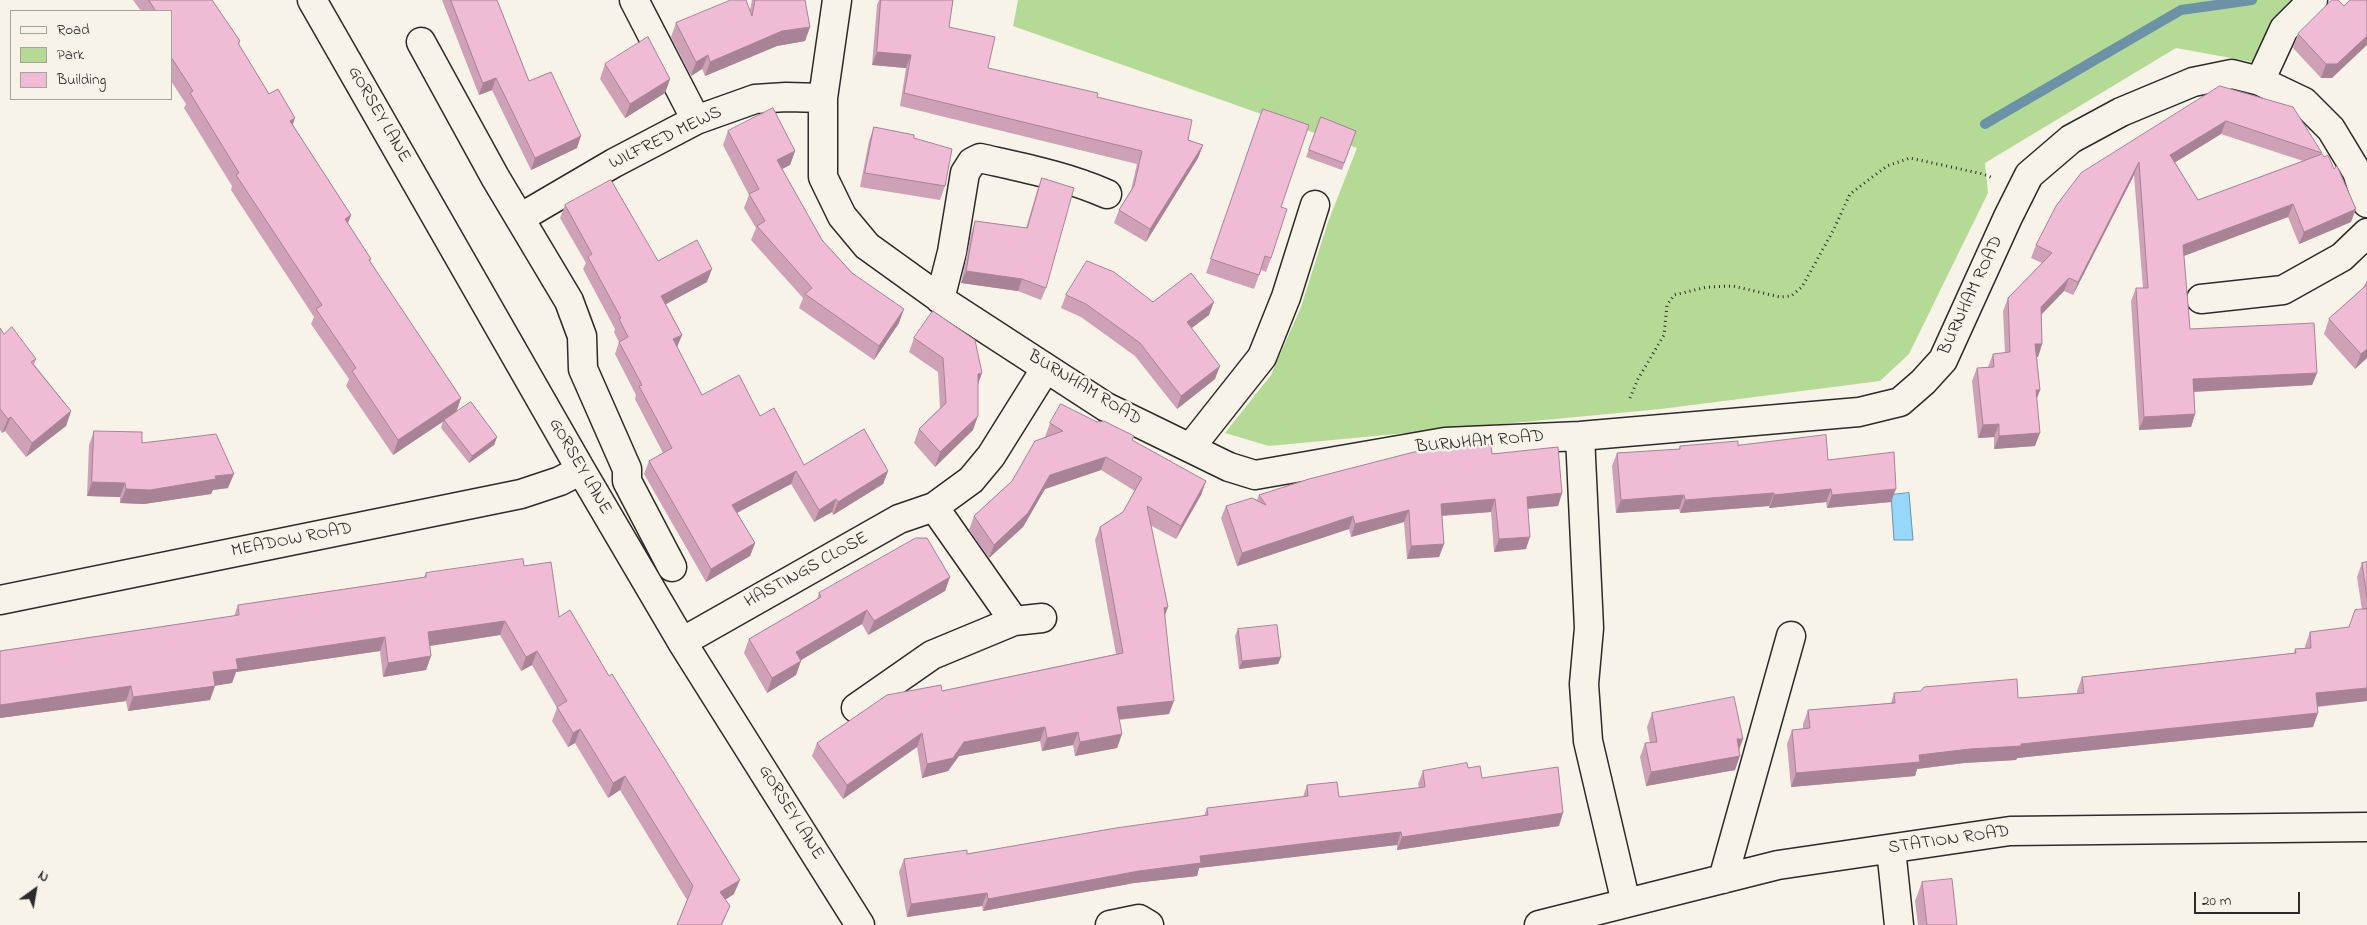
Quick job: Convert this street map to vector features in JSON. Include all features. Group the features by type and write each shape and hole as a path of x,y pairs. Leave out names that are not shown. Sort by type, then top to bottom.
{"street":[{"name":"GORSEY LANE","path":"312,0 580,470 682,642 860,925"},
{"path":"634,0 696,120"},
{"name":"BURNHAM ROAD","path":"837,0 823,98 823,177 842,216 867,246 940,299 1106,407 1229,468 1255,476 1445,442 1580,436 1860,412 1900,402 1923,382 1943,360 2029,175 2071,138 2122,112 2193,82 2232,74 2260,81 2304,102 2331,129 2357,172 2367,203"},
{"path":"2260,81 2284,29 2313,0"},
{"path":"421,42 569,301 582,336 583,370 627,469 627,481 672,567"},
{"name":"WILFRED MEWS","path":"520,218 614,163 696,120 755,99 786,97 823,98"},
{"path":"940,299 952,252 964,173 972,162 980,158 1038,171 1081,182 1107,194"},
{"path":"1190,448 1262,358 1286,297 1315,205"},
{"path":"2201,299 2282,290 2342,257 2367,234"},
{"name":"HASTINGS CLOSE","path":"682,642 899,519 934,507 971,480 991,456 1046,368"},
{"path":"1580,436 1589,628 1584,684 1588,740 1626,903"},
{"name":"MEADOW ROAD","path":"3,592 521,494 560,481 580,470"},
{"path":"934,507 1014,621"},
{"path":"856,708 932,655 1014,621 1042,618"},
{"path":"1723,879 1791,636"},
{"name":"STATION ROAD","path":"1539,925 1778,865 2010,831 2367,827"},
{"path":"1892,849 1899,925"},
{"path":"1110,925 1139,919 1149,925"}],"path":[{"path":"1632,431 1628,402 1638,379 1664,335 1667,305 1674,295 1707,287 1733,286 1780,297 1791,296 1802,287 1834,230 1850,194 1887,166 1910,158 1984,174 2021,191"}],"green space":[{"path":"1018,0 2306,0 2253,62 2176,48 1985,163 1988,193 1909,354 1880,381 1661,409 1269,446 1225,433 1271,375 1301,307 1328,222 1357,148 1013,26"}],"water":[{"path":"1909,493 1913,540 1894,540 1891,495"}],"building":[{"path":"149,0 212,0 240,41 238,43 269,94 278,89 295,118 290,121 351,215 345,219 371,259 369,260 461,398 398,440 352,371 356,368 316,309 322,305 236,175 239,173 190,93 193,91 172,59 172,10 155,10"},
{"path":"451,0 497,0 529,81 551,72 581,136 535,158 496,78 483,83"},
{"path":"731,0 746,0 752,16 755,0 805,0 810,27 782,31 710,62 708,55 696,62 676,23"},
{"path":"881,0 953,0 949,27 995,37 988,68 1098,93 1097,97 1192,120 1188,140 1203,145 1150,229 1119,210 1134,186 1142,151 904,93 911,55 877,52"},
{"path":"2332,0 2338,0 2344,6 2350,0 2367,0 2367,36 2337,64 2326,64 2298,34"},
{"path":"648,37 670,79 630,104 605,64"},
{"path":"2220,86 2293,107 2322,153 2226,121 2170,155 2198,200 2322,154 2324,157 2328,155 2334,169 2337,166 2356,209 2304,232 2293,204 2183,245 2190,329 2314,323 2317,373 2193,379 2195,414 2144,417 2136,288 2148,288 2139,162 2078,282 2069,278 2041,307 2042,344 2035,344 2040,390 2036,390 2040,433 1999,436 1999,424 1983,425 1977,368 1994,367 1993,354 2010,352 2008,298 2052,253 2036,245 2056,206 2081,173"},
{"path":"773,108 795,151 777,160 822,240 852,273 904,309 879,346 805,294 812,288 757,226 765,221 749,194 759,189 728,131"},
{"path":"1263,109 1309,125 1281,207 1287,209 1271,258 1265,256 1259,275 1211,259"},
{"path":"1321,117 1356,131 1344,163 1309,150"},
{"path":"874,127 914,135 914,138 952,149 945,186 865,173"},
{"path":"1042,178 1074,188 1046,288 1022,279 966,271 975,221 1027,228"},
{"path":"611,180 658,261 697,240 712,269 661,296 682,335 673,339 702,395 739,375 760,416 774,408 804,465 864,429 888,471 838,502 836,499 819,510 796,471 732,505 755,543 711,569 649,461 672,448 639,386 642,385 619,342 628,337 619,319 621,318 588,257 592,254 565,205"},
{"path":"1087,261 1114,272 1153,302 1191,273 1214,302 1187,322 1220,366 1181,396 1140,343 1086,304 1066,295"},
{"path":"2367,285 2367,349 2361,354 2329,319"},
{"path":"933,311 975,340 982,373 978,374 978,416 940,452 919,429 946,403 943,358 914,338"},
{"path":"12,327 36,359 31,362 71,411 32,443 11,417 8,419 0,409 0,328 4,334"},
{"path":"471,402 497,437 472,456 444,420"},
{"path":"1061,404 1097,422 1104,421 1134,436 1132,440 1206,481 1181,526 1147,506 1168,607 1164,608 1174,701 1117,707 1122,734 1080,742 1078,732 1047,738 1045,727 964,742 953,758 927,764 922,733 847,785 817,743 887,695 941,685 942,691 1123,653 1100,527 1123,512 1142,478 1106,457 1050,475 1028,513 994,545 974,516 1012,481 1035,441 1063,431 1050,423"},
{"path":"94,431 142,432 142,443 216,434 234,474 215,476 216,479 150,490 126,489 125,483 92,482"},
{"path":"1826,435 1828,460 1894,452 1896,489 1832,495 1831,489 1774,495 1774,493 1685,500 1684,495 1621,500 1617,453 1680,449 1680,446 1738,441 1738,445"},
{"path":"1491,445 1492,454 1558,447 1562,493 1527,497 1530,537 1499,539 1495,499 1441,504 1444,544 1411,546 1409,510 1355,524 1353,516 1242,553 1226,506 1252,498 1266,505 1259,495 1309,479 1414,452"},
{"path":"916,538 927,538 950,577 874,621 867,610 796,652 801,661 772,678 749,639 821,597 819,593"},
{"path":"523,559 524,566 551,562 559,617 570,610 609,676 612,674 740,880 720,892 730,906 721,925 677,925 693,886 625,776 613,783 580,729 573,733 557,707 567,701 537,651 526,657 505,621 428,632 431,656 388,663 385,637 236,659 238,669 213,672 215,686 133,697 131,686 0,705 0,651 239,615 238,605 426,577 426,573"},
{"path":"2367,562 2367,598 2362,563"},
{"path":"2367,609 2367,688 2316,693 2318,713 2021,744 2021,746 1970,749 1919,755 1920,762 1796,773 1792,730 1810,728 1808,710 1895,703 1894,693 1921,691 1924,687 2017,679 2018,698 2084,693 2082,677 2296,653 2295,649 2311,648 2310,632 2349,627 2355,610"},
{"path":"1277,625 1281,657 1242,661 1238,629"},
{"path":"1734,697 1743,739 1737,739 1740,756 1651,772 1645,743 1657,742 1652,713"},
{"path":"1467,763 1468,768 1480,766 1482,778 1558,767 1563,813 1402,837 1401,832 1200,856 1201,863 1139,871 988,899 987,893 911,904 904,859 967,850 967,854 1116,828 1208,815 1207,808 1308,796 1307,785 1337,782 1339,797 1425,787 1423,771"},
{"path":"1952,879 1957,925 1927,925 1922,882"}],"waterway":[{"path":"1985,124 2181,10 2252,0"}]}
